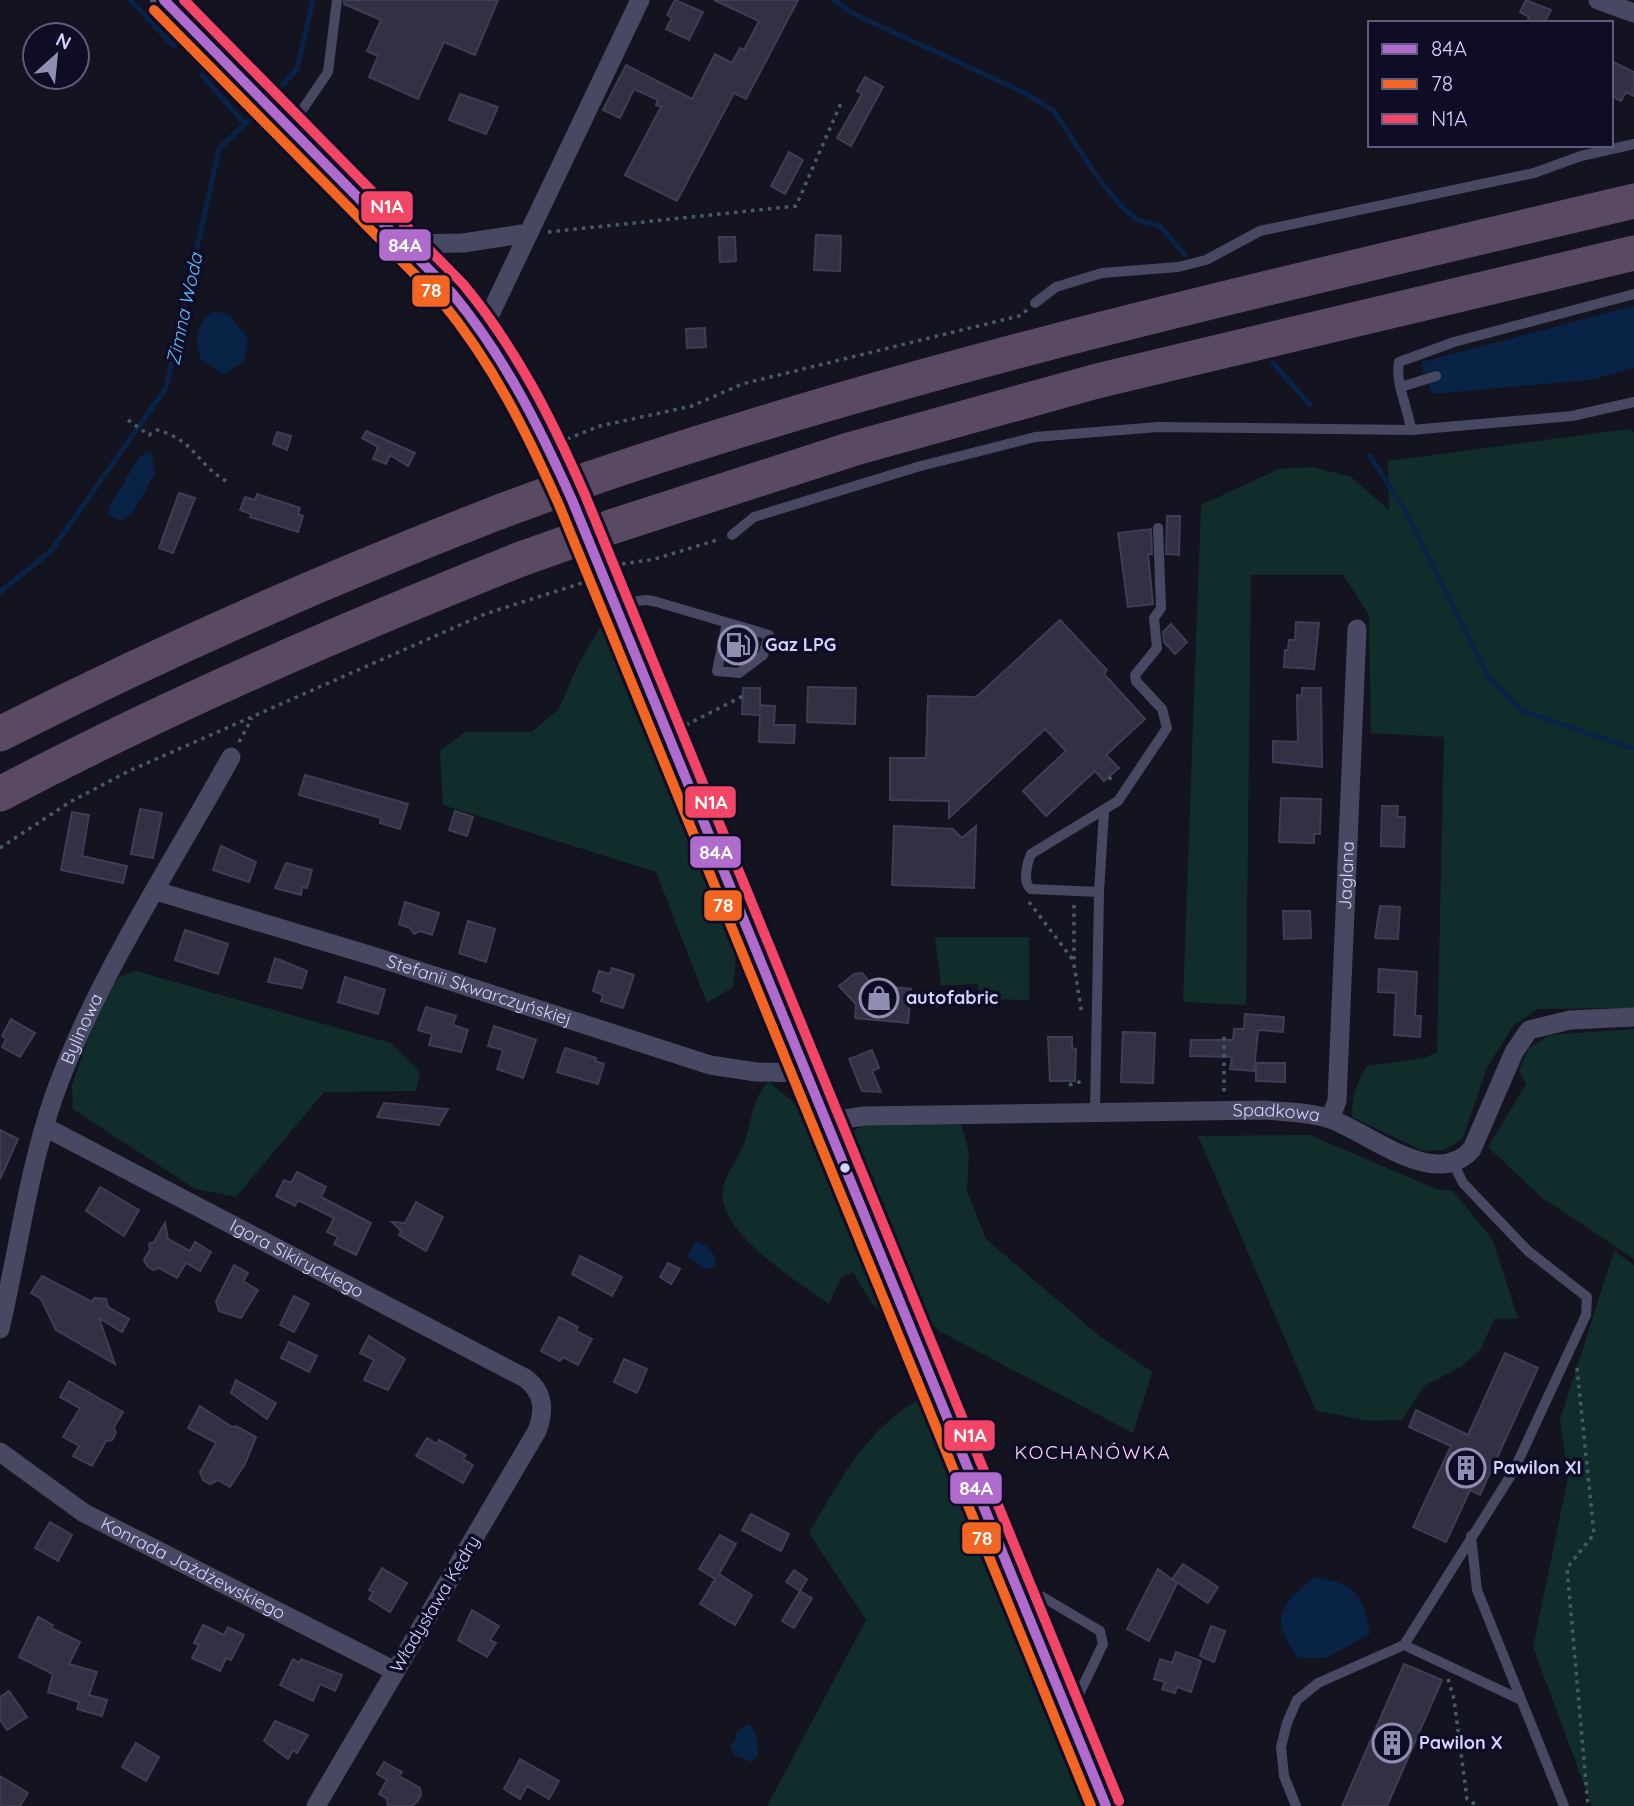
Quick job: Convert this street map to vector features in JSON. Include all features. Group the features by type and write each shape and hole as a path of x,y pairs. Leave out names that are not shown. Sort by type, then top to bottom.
{"highway":[{"path":"0,734 244,616 373,560 592,478 831,400 1077,333 1634,201"},
{"path":"0,794 81,752 358,624 521,559 614,526 852,449 1097,381 1634,253"}],"main road":[{"path":"164,0 404,244 483,329 506,364 549,446 1106,1806"}],"street":[{"path":"483,329 640,0"},
{"path":"1598,0 1634,13"},
{"path":"404,244 463,243 529,233"},
{"name":"Jaglana","path":"1331,1119 1337,1101 1357,629"},
{"name":"Bylinowa","path":"0,1329 45,1127 66,1064 99,991 231,757"},
{"name":"Stefanii Skwarczyńskiej","path":"156,891 376,957 710,1065 756,1072 805,1073"},
{"path":"1453,1163 1472,1149 1511,1059 1529,1030 1570,1020 1634,1017"},
{"name":"Spadkowa","path":"825,1122 864,1116 1265,1110 1331,1119 1417,1160 1432,1165 1453,1163"},
{"name":"Igora Sikiryckiego","path":"45,1127 525,1378 541,1398"},
{"name":"Władysława Kędry","path":"316,1806 537,1431 542,1414 541,1398"},
{"name":"Konrada Jażdżewskiego","path":"0,1452 84,1513 396,1671"}],"lane":[{"path":"285,124 328,72 337,0"},
{"path":"1035,303 1056,287 1102,273 1178,267 1206,260 1260,231 1534,173 1581,156 1634,144"},
{"path":"1411,430 1408,405 1396,378 1399,362 1454,342 1634,294"},
{"path":"1401,387 1436,376"},
{"path":"732,535 754,517 917,467 1035,437 1158,427 1411,430 1572,416 1620,408 1634,402"},
{"path":"1099,892 1031,889 1026,881 1028,862 1031,854 1118,801 1167,728 1163,709 1136,681 1135,676 1157,648 1154,618 1161,608 1158,528"},
{"path":"615,604 647,600 769,635 763,654 738,673 717,671 727,623"},
{"path":"1095,1114 1099,892 1104,811"},
{"path":"1296,1806 1284,1776 1281,1747 1286,1723 1297,1700 1318,1683 1404,1646 1471,1535 1513,1472 1586,1315 1587,1297 1528,1251 1463,1183 1453,1163"},
{"path":"1471,1535 1477,1590 1564,1806"},
{"path":"1021,1599 1041,1596 1100,1631 1103,1644 1100,1653 1069,1714"},
{"path":"1404,1646 1520,1699"}],"path":[{"path":"529,233 741,214 796,206 841,103"},
{"path":"549,446 600,426 692,406 742,384 1019,316 1035,303"},
{"path":"128,419 149,435 158,430 176,435 194,449 211,472 228,482"},
{"path":"0,848 95,788 485,614 602,573 732,535"},
{"path":"667,735 743,696"},
{"path":"231,757 253,716"},
{"path":"1074,891 1074,962 1082,1018"},
{"path":"1027,900 1074,962"},
{"path":"1224,1037 1224,1110"},
{"path":"1069,1085 1086,1079"},
{"path":"1574,1340 1594,1534 1567,1568 1588,1806"},
{"path":"1454,1699 1467,1799 1478,1806"}],"green space":[{"path":"1628,429 1634,432 1634,1008 1538,1009 1514,1025 1487,1067 1463,1138 1444,1150 1423,1151 1352,1117 1352,1109 1355,1090 1367,1066 1424,1058 1437,1052 1444,737 1371,733 1369,615 1343,575 1251,575 1246,1005 1183,1002 1201,505 1279,469 1313,467 1351,477 1389,510 1388,461"},
{"path":"602,624 737,947 733,987 707,1003 656,872 443,805 440,751 465,732 532,732 559,709 577,667"},
{"path":"935,937 1029,937 1029,1000 978,999 978,984 941,986"},
{"path":"136,971 391,1043 420,1072 416,1091 324,1092 236,1197 195,1189 73,1109 72,1085 101,1003 119,977"},
{"path":"1634,1029 1634,1259 1541,1197 1488,1147 1526,1084 1519,1070 1529,1048 1550,1035"},
{"path":"769,1082 808,1114 888,1316 872,1304 853,1272 841,1278 829,1304 760,1253 730,1219 723,1201 724,1184 743,1147 756,1101"},
{"path":"960,1120 969,1152 967,1191 986,1239 1097,1334 1152,1372 1133,1433 939,1331 919,1310 852,1137 854,1131 865,1123"},
{"path":"1310,1135 1436,1189 1453,1191 1492,1239 1518,1318 1494,1319 1481,1349 1461,1367 1424,1386 1402,1420 1371,1421 1316,1411 1198,1136"},
{"path":"1614,1251 1634,1265 1634,1806 1592,1806 1533,1647 1568,1478 1560,1420"},
{"path":"917,1401 925,1407 1000,1572 1096,1806 767,1806 866,1620 809,1533 842,1477 868,1442 899,1413"}],"water":[{"path":"1634,306 1634,368 1589,380 1432,394 1428,383 1440,378 1437,370 1423,374 1422,362"},
{"path":"216,311 231,316 248,339 244,362 223,374 201,360 198,346 200,325"},
{"path":"151,450 155,474 132,513 120,521 108,514 110,505 140,456"},
{"path":"695,1242 710,1250 716,1266 707,1269 687,1257"},
{"path":"1313,1578 1338,1583 1355,1592 1364,1609 1370,1634 1326,1658 1298,1658 1284,1633 1282,1614 1285,1606"},
{"path":"750,1724 757,1737 758,1756 751,1762 735,1755 729,1746 735,1742 737,1731"}],"building":[{"path":"344,0 498,0 475,55 444,42 418,99 369,77 378,56 367,51 381,20 344,4"},
{"path":"675,0 703,12 689,40 666,29 672,18 667,15"},
{"path":"714,0 798,0 746,99 734,93 677,201 625,175 661,107 656,105 658,100 634,89 620,118 603,110 626,65 692,99 715,54 732,63 740,48 744,50 759,21"},
{"path":"1526,0 1551,10 1545,21 1527,21 1529,17 1520,12"},
{"path":"1613,62 1634,72 1634,96 1626,92 1621,101 1613,97"},
{"path":"865,77 883,87 851,146 837,138 862,94 857,91"},
{"path":"460,94 498,107 486,134 449,120"},
{"path":"789,152 803,160 785,194 771,186"},
{"path":"816,235 841,236 840,271 814,270"},
{"path":"719,237 735,237 736,261 720,262"},
{"path":"705,328 706,347 687,348 686,329"},
{"path":"366,431 415,453 408,466 390,455 386,464 373,459 378,447 362,438"},
{"path":"277,432 291,436 287,450 273,444"},
{"path":"179,493 195,498 173,553 159,548"},
{"path":"257,494 300,508 298,514 303,516 298,532 250,517 251,514 240,510 245,497 255,500"},
{"path":"1167,516 1180,516 1179,555 1166,554"},
{"path":"1151,529 1152,554 1148,554 1153,604 1128,607 1118,533"},
{"path":"1060,620 1107,670 1104,674 1145,719 1106,755 1119,768 1104,781 1095,771 1046,816 1023,791 1066,751 1045,729 949,818 949,801 890,800 890,758 926,758 928,696 976,697"},
{"path":"1296,622 1319,623 1314,669 1284,667 1285,650 1288,650 1289,640 1295,640"},
{"path":"1171,624 1187,642 1175,654 1164,642 1163,632"},
{"path":"808,687 856,688 855,724 807,722"},
{"path":"743,688 760,688 760,705 775,706 774,725 795,725 794,743 759,742 760,715 742,714"},
{"path":"1302,688 1321,688 1322,767 1273,762 1273,741 1298,742 1297,695 1302,696"},
{"path":"305,775 408,804 400,829 380,823 381,818 299,795"},
{"path":"1281,798 1321,799 1320,834 1314,834 1314,843 1279,842"},
{"path":"1382,806 1398,806 1397,817 1405,817 1404,847 1381,846"},
{"path":"140,809 162,813 153,858 131,854"},
{"path":"455,811 473,817 467,836 449,830"},
{"path":"72,812 89,815 82,856 127,866 123,883 61,870"},
{"path":"894,826 953,829 962,838 976,826 974,888 892,885"},
{"path":"221,846 256,862 249,882 213,870"},
{"path":"286,863 312,870 307,888 302,887 301,895 275,888"},
{"path":"405,902 439,913 432,935 420,931 414,934 410,928 399,924"},
{"path":"1380,906 1400,907 1398,939 1375,938"},
{"path":"1283,911 1310,911 1311,938 1284,939"},
{"path":"468,921 495,929 486,962 459,953"},
{"path":"185,930 228,944 218,974 175,960"},
{"path":"275,958 307,971 302,988 268,982"},
{"path":"612,968 634,975 623,1008 601,1001 603,995 593,991 599,971 610,974"},
{"path":"1379,969 1417,972 1415,1016 1421,1016 1420,1037 1394,1035 1396,993 1378,992"},
{"name":"autofabric","path":"862,973 872,985 911,989 908,1023 855,1018 856,1004 839,986 854,974"},
{"path":"345,977 385,990 378,1014 338,1002"},
{"path":"426,1007 456,1016 453,1025 468,1030 461,1052 429,1045 432,1034 418,1030"},
{"path":"1245,1014 1284,1017 1283,1032 1258,1030 1254,1071 1230,1069 1232,1057 1190,1056 1191,1040 1233,1040 1234,1029 1244,1029"},
{"path":"11,1019 35,1033 20,1057 2,1047 6,1039 2,1036"},
{"path":"494,1026 536,1040 523,1078 497,1069 503,1050 488,1046"},
{"path":"1123,1032 1155,1033 1153,1083 1121,1082"},
{"path":"1048,1037 1072,1037 1072,1048 1076,1049 1075,1081 1050,1081"},
{"path":"565,1048 596,1058 595,1061 604,1064 598,1084 557,1072"},
{"path":"872,1050 879,1068 872,1071 881,1092 862,1091 849,1059"},
{"path":"1256,1063 1285,1063 1285,1082 1256,1081"},
{"path":"384,1103 448,1109 439,1125 377,1117"},
{"path":"0,1130 18,1139 0,1179"},
{"path":"297,1172 326,1187 321,1197 371,1223 356,1255 334,1244 338,1237 327,1232 334,1218 298,1200 295,1206 276,1196 284,1180 291,1183"},
{"path":"100,1187 139,1210 124,1236 86,1211"},
{"path":"416,1202 443,1217 426,1251 399,1235 401,1231 392,1222 405,1223"},
{"path":"165,1223 168,1239 190,1251 195,1242 211,1252 200,1271 186,1263 177,1278 159,1268 153,1270 147,1266 144,1259 150,1250 149,1244 154,1242"},
{"path":"580,1256 622,1277 612,1296 572,1274"},
{"path":"668,1263 680,1269 671,1284 660,1277"},
{"path":"234,1265 248,1273 243,1281 258,1290 241,1318 219,1311 216,1301"},
{"path":"42,1276 92,1302 94,1298 106,1299 108,1307 129,1319 122,1332 99,1318 115,1364 56,1330 41,1299 31,1293"},
{"path":"294,1296 309,1304 294,1332 280,1325"},
{"path":"559,1317 578,1327 576,1331 592,1339 578,1365 563,1357 560,1361 541,1351"},
{"path":"369,1336 405,1359 388,1390 364,1380 374,1360 360,1353"},
{"path":"289,1342 317,1356 309,1372 281,1358"},
{"name":"Pawilon XI","path":"1505,1353 1538,1368 1480,1495 1470,1490 1446,1542 1413,1527 1451,1446 1409,1427 1416,1410 1468,1435"},
{"path":"624,1359 647,1369 637,1393 614,1382"},
{"path":"236,1380 276,1403 267,1419 231,1393"},
{"path":"69,1381 123,1412 114,1427 116,1433 112,1440 106,1441 92,1466 73,1456 79,1446 63,1437 80,1408 60,1397"},
{"path":"200,1406 232,1427 236,1426 256,1437 245,1464 230,1487 218,1480 210,1484 203,1480 200,1472 216,1443 188,1428"},
{"path":"427,1438 437,1444 439,1440 466,1455 463,1459 473,1465 463,1483 416,1456"},
{"path":"751,1514 789,1534 781,1551 742,1530"},
{"path":"50,1522 72,1535 58,1561 35,1548"},
{"path":"720,1535 736,1544 719,1574 752,1595 735,1625 700,1604 715,1579 699,1569"},
{"path":"1183,1564 1218,1587 1208,1603 1172,1579"},
{"path":"382,1568 407,1583 390,1612 369,1599 373,1592 369,1590"},
{"path":"1158,1569 1177,1583 1149,1641 1127,1629"},
{"path":"794,1570 807,1579 800,1591 786,1582"},
{"path":"800,1591 812,1598 794,1628 782,1621"},
{"path":"472,1610 499,1626 490,1640 496,1643 487,1657 458,1640"},
{"path":"38,1617 53,1625 51,1628 80,1642 69,1664 97,1672 89,1695 107,1700 102,1716 77,1709 79,1702 48,1692 53,1674 19,1657"},
{"path":"203,1625 224,1635 228,1627 244,1635 231,1660 226,1658 220,1671 192,1658 199,1645 194,1643"},
{"path":"1211,1626 1225,1631 1214,1662 1200,1656"},
{"path":"1176,1652 1201,1661 1191,1692 1177,1687 1175,1693 1162,1689 1165,1682 1154,1679 1160,1659 1172,1663"},
{"path":"293,1659 299,1663 301,1659 342,1675 335,1691 320,1684 313,1701 280,1685"},
{"name":"Pawilon X","path":"1404,1664 1442,1680 1387,1806 1342,1806"},
{"path":"9,1691 27,1717 7,1730 0,1720 0,1697"},
{"path":"275,1721 308,1735 297,1753 293,1750 288,1759 264,1741"},
{"path":"136,1743 159,1757 146,1781 122,1767"},
{"path":"520,1759 559,1781 549,1799 527,1786 520,1799 504,1789"},
{"path":"384,1762 402,1772 399,1776 420,1788 421,1795 412,1806 388,1806 387,1799 379,1794 387,1780 377,1774"},
{"path":"0,1776 28,1793 20,1806 0,1806"}],"waterway":[{"path":"130,0 174,46"},
{"name":"Zimna Woda","path":"272,97 297,69 313,0"},
{"path":"834,0 852,13 1023,92 1054,111 1095,174 1123,208 1138,220 1160,226 1185,255"},
{"path":"202,75 244,123"},
{"name":"Zimna Woda","path":"0,592 51,551 166,388 219,149 260,109"},
{"path":"1273,363 1310,405"},
{"path":"1370,456 1406,512 1489,678 1522,711 1634,749"}],"transit line":[{"name":"84A","path":"164,0 452,293 504,367 547,445 572,500 1106,1806"},
{"name":"N1A","path":"184,0 463,284 500,333 546,412 585,495 1119,1801"},
{"name":"78","path":"154,10 442,302 493,374 521,425 559,505 1091,1806"}],"place":[{"name":"Gaz LPG","path":"738,645"},
{"name":"autofabric","path":"879,998"},
{"name":"Pawilon XI","path":"1466,1468"},
{"name":"Pawilon X","path":"1392,1743"}],"district":[{"name":"KOCHANÓWKA","path":"1093,1452"}]}
